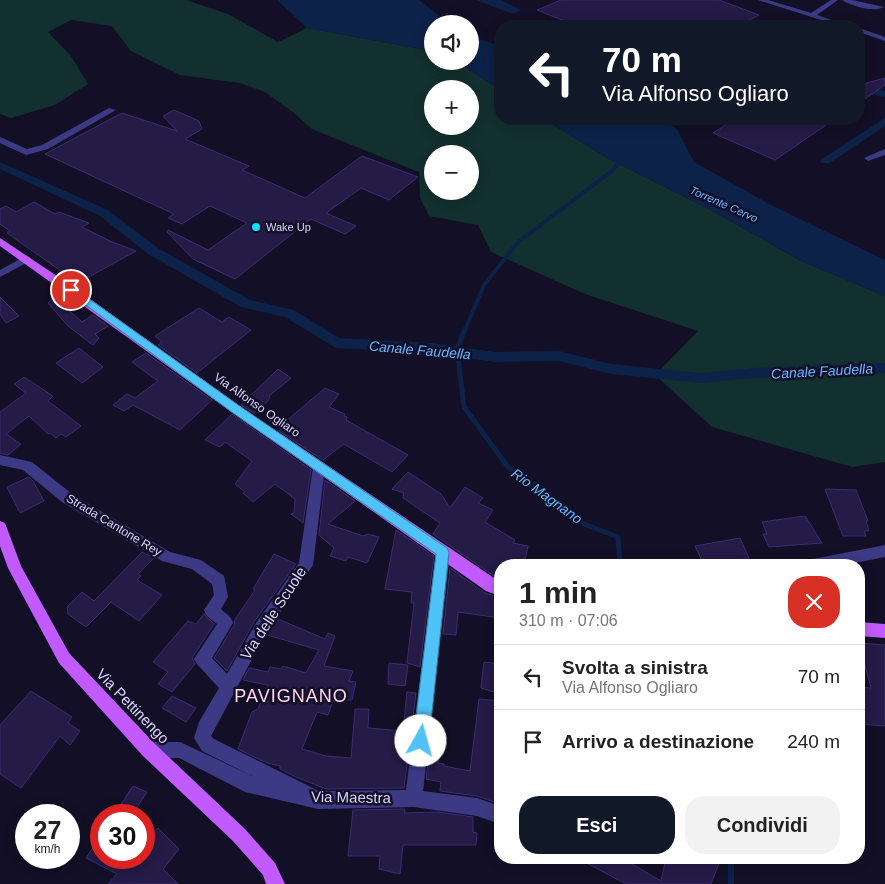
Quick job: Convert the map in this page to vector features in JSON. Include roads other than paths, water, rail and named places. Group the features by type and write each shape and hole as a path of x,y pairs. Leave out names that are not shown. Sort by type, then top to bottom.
{"main road":[{"name":"Via Alfonso Ogliaro","path":"0,241 319,467 494,587"},
{"name":"Via Pettinengo","path":"0,528 16,568 64,658 149,750 239,835 269,869 276,884"},
{"path":"865,629 885,631"}],"street":[{"path":"762,0 827,20"},
{"path":"812,15 835,0"},
{"path":"845,0 869,7 881,7"},
{"path":"865,32 885,39"},
{"path":"0,140 26,152 45,147 112,110"},
{"path":"868,158 885,152"},
{"path":"0,274 26,259"},
{"name":"Strada Cantone Rey","path":"0,460 27,466 75,502 167,557 196,564 219,581 221,597 211,610 226,622 202,659 228,687"},
{"name":"Via delle Scuole","path":"318,800 208,745 202,738 205,728 261,628 306,565 319,467"},
{"path":"844,559 885,551"},
{"path":"414,798 443,552"},
{"name":"Via Maestra","path":"149,750 180,750 245,783 318,800 414,798 477,807 494,814"}],"water":[{"path":"277,0 419,0 438,15 424,15 424,50 307,28"},
{"path":"476,0 501,0 521,10 510,13"},
{"path":"479,39 494,44 494,86 470,70 479,70"},
{"name":"Torrente Cervo","path":"554,125 671,125 677,129 694,162 771,205 885,260 885,296 801,261 709,209 607,158"}],"waterway":[{"path":"865,90 885,94"},
{"path":"826,161 885,121"},
{"name":"Rio Magnano","path":"465,330 484,285 518,242 612,171 622,159"},
{"name":"Canale Faudella","path":"0,165 104,213 153,251 246,304 289,313 336,343 432,348 495,357 559,356 611,369 702,378 754,373 885,368"},
{"name":"Rio Magnano","path":"465,329 457,349 464,407 508,467 584,524 618,537 620,559"},
{"name":"Rio Magnano","path":"731,864 731,884"}],"place":[{"name":"Wake Up","path":"256,227"}],"district":[{"name":"PAVIGNANO","path":"291,696"}]}
